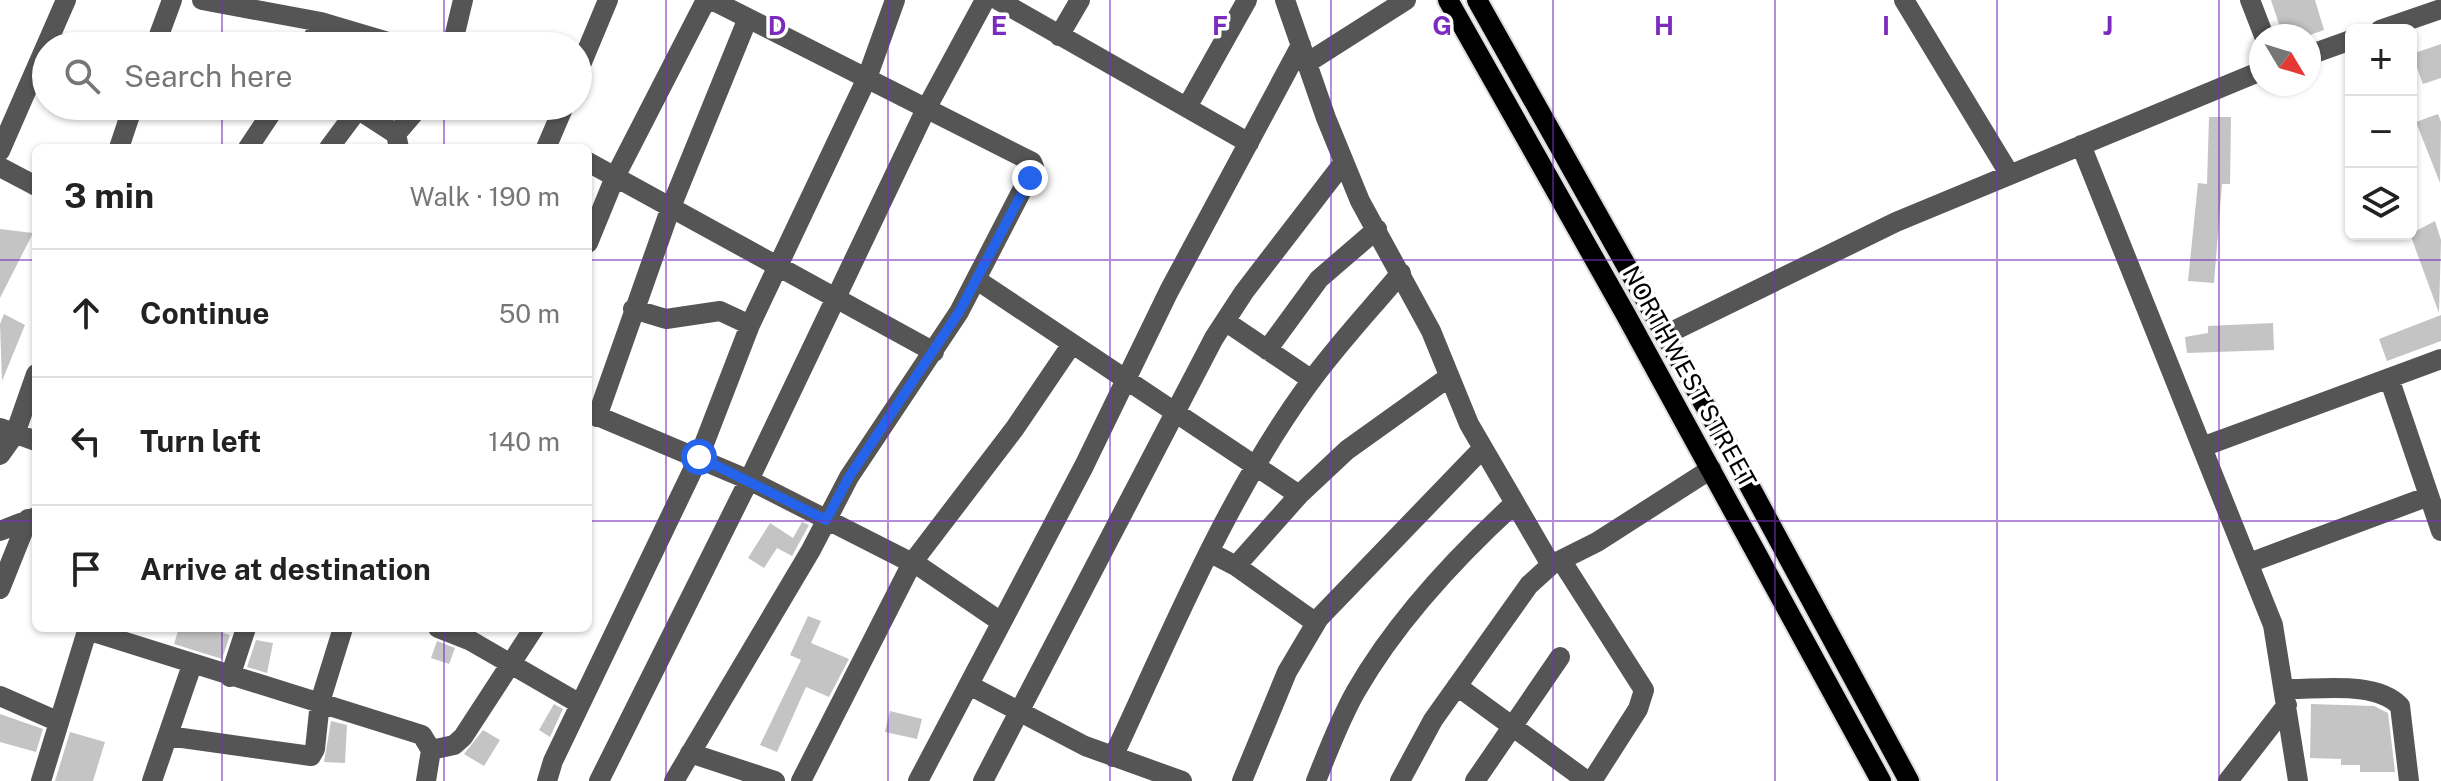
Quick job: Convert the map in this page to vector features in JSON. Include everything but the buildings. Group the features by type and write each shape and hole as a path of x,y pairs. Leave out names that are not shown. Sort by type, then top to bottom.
{"main road":[{"name":"NORTHWEST STREET","path":"1448,0 1711,469 1881,781"},
{"name":"NORTHWEST STREET","path":"1477,0 1909,781"}],"street":[{"path":"52,32 66,0"},
{"path":"160,32 172,0"},
{"path":"202,0 321,22 355,32"},
{"path":"455,32 463,0"},
{"path":"592,38 608,0"},
{"path":"592,233 615,177 709,0 1032,162 1034,167 977,280 934,352 849,477 674,781"},
{"path":"547,781 580,704 699,457 750,325 867,78 895,0"},
{"path":"599,781 749,480 834,295 926,109 985,0"},
{"path":"998,0 1249,143"},
{"path":"1059,36 1080,0"},
{"path":"1187,107 1247,0"},
{"path":"1285,0 1344,162 1431,331 1483,448 1515,503 1644,690 1638,709 1590,781 1457,686"},
{"path":"918,781 1249,143 1304,54 1406,0"},
{"path":"1904,0 2010,175"},
{"path":"2250,0 2259,24"},
{"path":"2397,24 2441,9"},
{"path":"748,18 592,414 749,480 912,563 1001,622"},
{"path":"316,32 321,22"},
{"path":"2321,51 2345,42"},
{"path":"1665,335 1896,222 2249,76"},
{"path":"0,151 32,78"},
{"path":"120,144 128,120"},
{"path":"251,144 267,120"},
{"path":"332,144 347,120"},
{"path":"372,120 397,141 411,120"},
{"path":"552,144 559,120"},
{"path":"2081,145 2273,625 2298,781"},
{"path":"983,781 1225,321 1344,162"},
{"path":"592,164 934,352"},
{"path":"0,167 32,184"},
{"path":"1267,350 1319,279 1377,229"},
{"path":"1113,757 1209,552 1256,467 1312,380 1401,273"},
{"path":"977,280 1299,495"},
{"path":"633,309 666,319 720,311 750,325"},
{"path":"1225,321 1312,380"},
{"path":"809,779 912,563 1015,428 1072,344"},
{"path":"2202,447 2441,359"},
{"path":"1236,566 1299,495 1347,450 1449,377"},
{"path":"2389,378 2441,531"},
{"path":"0,455 32,382"},
{"path":"8,431 32,440"},
{"path":"1242,781 1287,672 1316,623 1483,448"},
{"path":"1400,781 1433,720 1529,585 1556,563 1597,542 1711,469"},
{"path":"2249,563 2429,496"},
{"path":"1316,781 1349,703 1377,659 1466,548 1515,503"},
{"path":"0,531 32,518"},
{"path":"0,589 32,518"},
{"path":"1209,552 1236,566 1316,623"},
{"path":"41,781 86,632"},
{"path":"96,632 230,677 404,727 422,735 431,750 426,781"},
{"path":"230,677 245,632"},
{"path":"168,736 311,756 315,749 320,702 342,632"},
{"path":"431,750 454,745 463,737 532,632"},
{"path":"474,634 512,665 580,704"},
{"path":"1475,781 1560,657"},
{"path":"152,781 192,665"},
{"path":"969,685 1085,746 1180,781"},
{"path":"2286,697 2379,692 2393,699 2400,706 2409,781"},
{"path":"0,696 59,722"},
{"path":"2228,781 2286,697"},
{"path":"690,753 775,781"}],"route":[{"path":"699,457 826,520 849,477 959,312 1030,178"}]}
